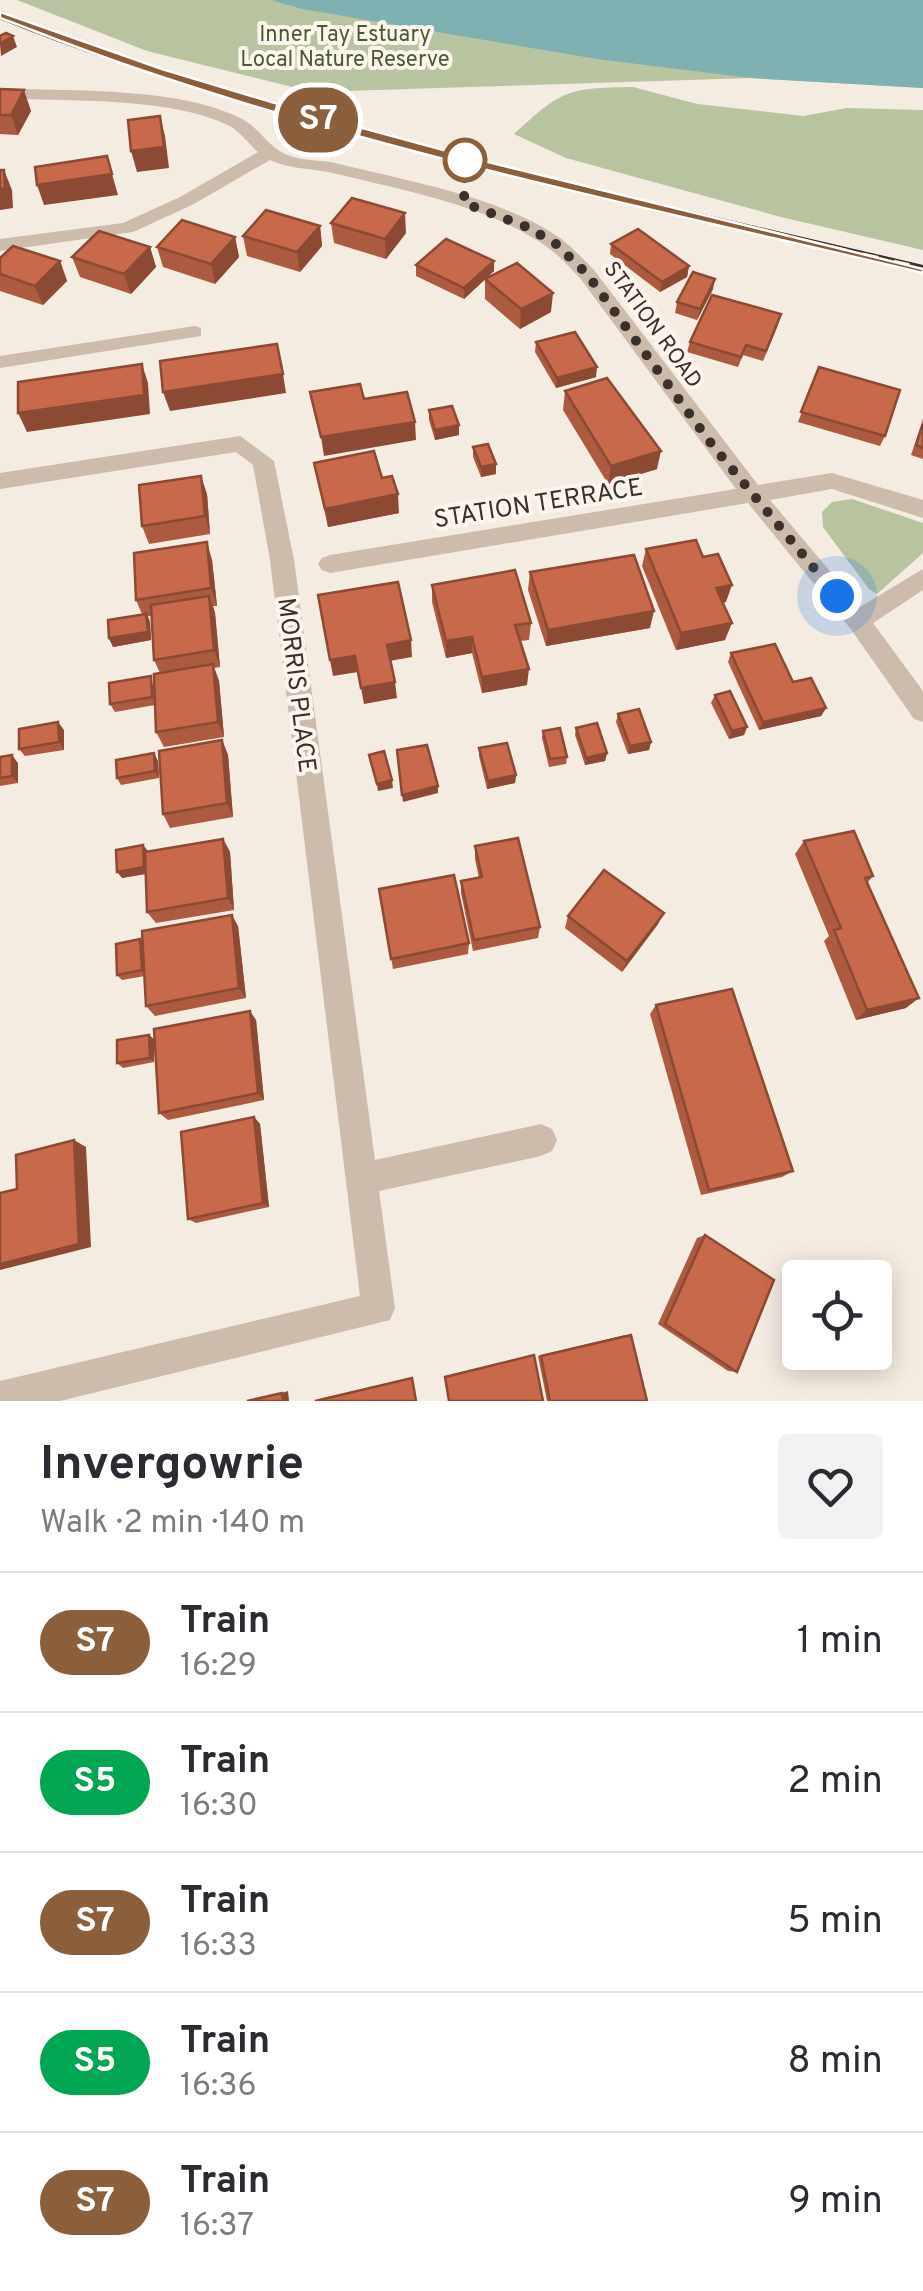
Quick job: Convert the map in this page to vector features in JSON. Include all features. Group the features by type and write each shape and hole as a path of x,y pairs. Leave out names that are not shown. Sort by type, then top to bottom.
{"street":[{"name":"STATION ROAD","path":"0,93 146,102 200,110 239,124 268,153 290,163 336,168 438,194 527,227 556,244 587,274 713,446 858,621 923,711"},
{"path":"0,246 127,228 186,201 268,153"},
{"name":"MORRIS PLACE","path":"0,481 240,444 263,461 282,560 378,1308 0,1398"},
{"name":"STATION TERRACE","path":"330,564 832,480 923,510"},
{"path":"858,621 923,578"},
{"path":"361,1179 540,1140"}],"lane":[{"path":"0,362 195,332"}],"green space":[{"name":"Inner Tay Estuary Local Nature Reserve","path":"17,0 923,0 923,88 751,78 313,92 147,51"},
{"path":"633,87 697,104 803,116 847,108 923,110 923,250 781,217 566,158 514,134 567,94"},
{"path":"852,499 923,523 923,553 877,594 869,589 823,527 822,512 832,502"}],"water":[{"path":"271,0 923,0 923,88 751,78 597,59 302,9"}],"building":[{"path":"0,36 13,36 0,44"},
{"path":"0,89 24,90 11,115 0,115"},
{"path":"160,116 164,147 131,151 128,120"},
{"path":"107,156 112,174 37,185 35,167"},
{"path":"0,170 4,170 5,188 0,189"},
{"path":"352,198 405,213 385,239 331,223"},
{"path":"266,210 320,226 297,252 243,236"},
{"path":"182,220 235,237 211,264 157,247"},
{"path":"638,229 689,266 662,282 611,244"},
{"path":"99,231 150,247 124,274 72,257"},
{"path":"446,239 494,261 464,288 416,265"},
{"path":"13,246 60,261 35,286 0,274 0,258"},
{"path":"517,263 553,293 521,309 485,279"},
{"path":"693,272 715,279 700,309 677,302"},
{"path":"712,295 781,314 766,351 746,345 741,357 690,342"},
{"path":"575,332 597,367 557,378 536,342"},
{"path":"277,344 283,374 163,392 160,361"},
{"path":"142,364 144,395 18,413 18,382"},
{"path":"819,367 900,390 885,436 801,412"},
{"path":"607,378 661,451 611,466 565,391"},
{"path":"360,384 364,399 407,392 415,422 321,437 310,392"},
{"path":"452,406 459,425 435,430 429,410"},
{"path":"923,424 923,448 916,445"},
{"path":"488,444 496,464 481,467 473,447"},
{"path":"374,451 382,478 392,476 398,494 325,509 314,463"},
{"path":"201,476 205,516 142,526 139,485"},
{"path":"696,540 703,557 718,554 732,585 716,588 732,623 681,633 646,549"},
{"path":"207,542 211,588 136,600 134,553"},
{"path":"634,555 654,611 548,630 530,572"},
{"path":"515,570 531,623 515,625 529,669 482,677 472,637 446,641 432,585"},
{"path":"398,582 411,640 387,645 395,682 361,688 355,656 330,660 318,595"},
{"path":"209,596 214,650 154,660 151,605"},
{"path":"146,614 148,632 109,638 108,620"},
{"path":"775,644 793,682 811,678 826,708 763,722 731,653"},
{"path":"213,664 218,722 156,732 154,674"},
{"path":"151,676 152,697 110,704 109,683"},
{"path":"730,691 747,727 732,731 715,695"},
{"path":"639,709 651,742 630,746 618,714"},
{"path":"58,722 59,742 19,749 19,729"},
{"path":"597,723 607,753 586,758 576,728"},
{"path":"560,728 567,757 550,759 543,731"},
{"path":"222,740 227,803 163,814 159,751"},
{"path":"507,743 516,775 488,781 479,748"},
{"path":"427,745 438,786 402,795 397,750"},
{"path":"384,751 392,780 377,784 369,755"},
{"path":"154,753 155,771 117,778 116,760"},
{"path":"12,755 12,776 0,778 0,757"},
{"path":"854,831 873,876 865,878 919,998 867,1010 834,930 841,928 804,841"},
{"path":"518,838 540,927 474,940 461,881 482,877 475,846"},
{"path":"223,839 228,898 147,912 145,852"},
{"path":"143,845 144,867 117,872 116,850"},
{"path":"604,870 664,913 627,961 568,916"},
{"path":"454,875 469,943 391,959 379,889"},
{"path":"232,915 239,988 146,1006 142,931"},
{"path":"140,939 142,970 117,975 116,944"},
{"path":"732,989 793,1171 709,1190 656,1005"},
{"path":"250,1011 258,1093 159,1113 154,1029"},
{"path":"149,1035 150,1058 117,1063 117,1040"},
{"path":"254,1117 263,1203 188,1219 181,1132"},
{"path":"74,1140 79,1244 0,1264 0,1193 17,1189 16,1155"},
{"path":"705,1235 774,1280 737,1372 665,1324"},
{"path":"631,1335 647,1401 550,1401 541,1356"},
{"path":"534,1355 543,1401 449,1401 445,1377"},
{"path":"412,1378 416,1401 315,1401"},
{"path":"282,1393 283,1401 247,1401"}],"railway":[{"path":"0,15 139,66 361,132 923,269"}],"train":[{"name":"S7","path":"0,15 158,72 306,116 481,164 923,269"}],"route":[{"path":"465,160 464,203 527,227 556,244 587,274 713,446 837,596"}]}
